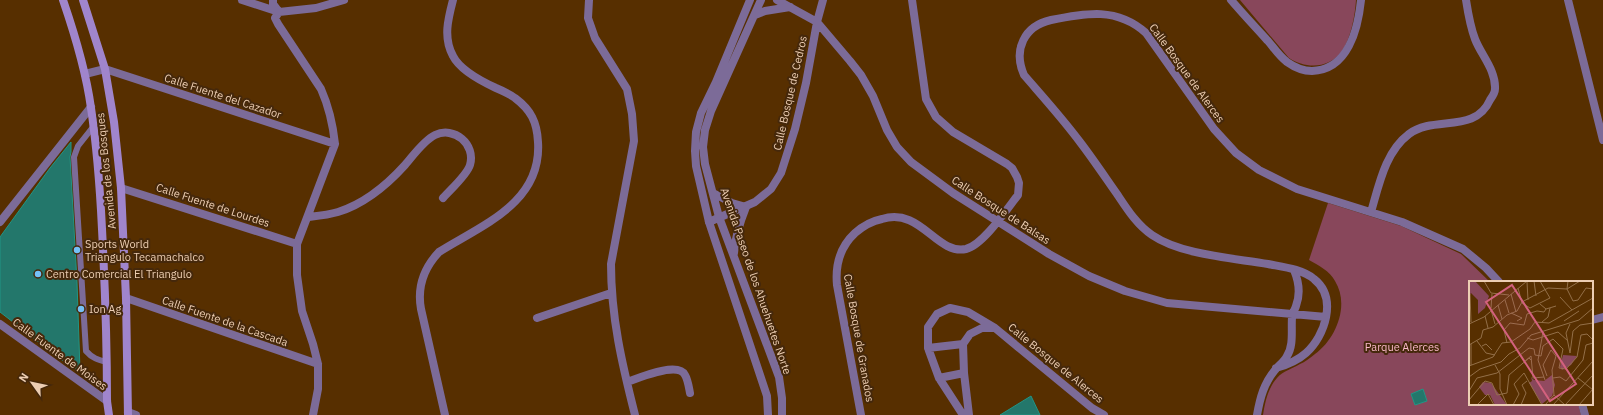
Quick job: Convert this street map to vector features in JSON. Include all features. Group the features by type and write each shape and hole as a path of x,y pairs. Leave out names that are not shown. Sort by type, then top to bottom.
{"main road":[{"name":"Avenida de los Bosques","path":"63,0 72,24 85,74 94,127 106,294 107,401 109,415"},
{"name":"Avenida de los Bosques","path":"83,0 104,69 114,122 121,188 126,298 128,414"}],"street":[{"path":"242,0 279,12 316,8 344,0"},
{"path":"273,0 273,4 279,12"},
{"path":"445,415 421,310 419,294 422,278 429,264 439,252 504,212 523,195 533,177 539,153 537,130 529,111 514,97 489,85 468,72 453,57 447,40 448,20 453,0"},
{"path":"589,0 588,18 595,38 627,88 632,114 634,141 611,264 611,293 614,322 635,415"},
{"name":"Avenida Paseo de los Ahuehuetes Norte","path":"750,0 716,82 701,113 696,132 695,151 696,166 709,222 767,396 768,415"},
{"name":"Avenida Paseo de los Ahuehuetes Norte","path":"761,0 711,111 705,130 703,148 704,164 719,217 779,378 782,398 782,415"},
{"name":"Calle Bosque de Balsas","path":"777,0 817,22 861,75 873,96 887,130 897,148 911,162 953,193 998,220 1049,254 1089,276 1125,291 1167,304 1326,317"},
{"name":"Calle Bosque de Cedros","path":"709,222 746,207 763,196 776,181 785,165 804,91 817,22 823,0"},
{"name":"Calle Bosque de Granados","path":"861,415 837,285 837,267 845,244 858,230 866,225 885,218 904,217 925,229 950,247 961,250 967,249 981,241 1018,195 1019,183 1017,177 1007,164 953,132 936,117 926,100 912,0"},
{"path":"1231,0 1286,61 1300,69 1316,71 1339,61 1349,48 1354,35 1361,0"},
{"path":"1370,212 1387,163 1397,146 1410,133 1427,126 1471,120 1487,108 1495,90 1492,71 1475,40 1468,17 1466,0"},
{"path":"1568,0 1603,140"},
{"path":"755,15 765,11 790,7"},
{"path":"279,12 275,18 315,78 327,100 334,129 335,144 298,244 296,275 302,311 318,364 318,389 313,415"},
{"name":"Calle Bosque de Alerces","path":"1276,368 1289,364 1305,354 1317,339 1326,317 1327,304 1320,284 1307,275 1278,266 1182,250 1161,241 1143,228 1128,211 1080,141 1024,75 1021,68 1019,53 1024,39 1032,28 1044,21 1103,13 1117,16 1132,22 1146,33 1214,129 1236,153 1259,170 1297,189 1402,222 1463,249 1486,268 1498,281"},
{"path":"85,74 104,69"},
{"name":"Calle Fuente del Cazador","path":"104,69 335,144"},
{"path":"0,222 91,108"},
{"path":"308,218 337,212 358,204 381,189 430,137 436,134 456,134 466,142 471,153 471,159 468,170 443,198"},
{"name":"Calle Fuente de Lourdes","path":"121,188 298,244"},
{"path":"713,193 732,203 746,207 735,239 734,256"},
{"path":"1257,415 1260,397 1264,387 1276,368 1284,362 1290,350 1292,314 1296,308 1299,294 1297,277 1294,270"},
{"path":"537,318 611,293"},
{"name":"Calle Fuente de la Cascada","path":"126,298 318,364"},
{"name":"Calle Bosque de Alerces","path":"963,415 939,378 928,348 928,327 937,314 950,308 968,312 995,328 1092,408 1104,415"},
{"path":"1593,320 1603,318"},
{"name":"Calle Fuente de Moises","path":"0,324 107,401"},
{"name":"Calle Bosque de Alerces","path":"963,344 970,334 982,328 995,328"},
{"path":"928,348 963,344 964,373 969,415"},
{"path":"627,382 670,369 678,370 686,376 690,393"},
{"path":"939,378 964,373"},
{"path":"1582,405 1586,415"},
{"path":"128,414 136,415"}],"lane":[{"path":"94,127 78,146 74,157 86,351 98,360 107,362"}],"green space":[{"path":"1240,0 1356,0 1352,26 1342,51 1331,61 1324,64 1310,65 1296,62 1289,58"},
{"name":"Parque Alerces","path":"1328,203 1401,226 1461,254 1489,281 1469,281 1469,405 1578,405 1581,415 1263,415 1269,391 1277,378 1306,361 1323,348 1335,331 1341,311 1339,290 1333,277 1320,266 1309,260"}],"building":[{"name":"Centro Comercial El Triangulo","path":"71,142 70,157 80,371 71,367 0,312 0,237 50,168"},
{"path":"1423,389 1427,401 1415,405 1411,394"},
{"path":"1031,396 1040,415 1000,415"}],"place":[{"name":"Sports World Triangulo Tecamachalco","path":"77,250"},
{"name":"Centro Comercial El Triangulo","path":"38,274"},
{"name":"Ion Ag","path":"81,309"}]}
